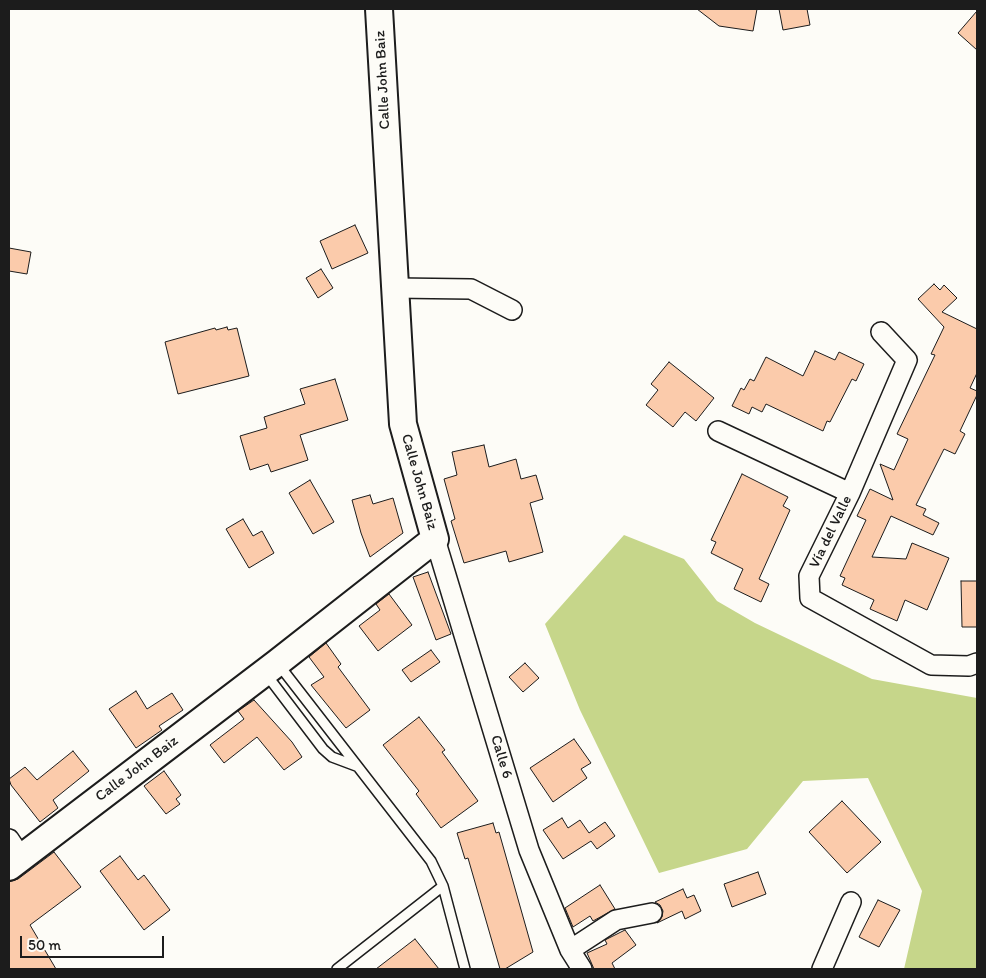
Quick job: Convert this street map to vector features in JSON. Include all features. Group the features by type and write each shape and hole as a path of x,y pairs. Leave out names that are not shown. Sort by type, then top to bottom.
{"street":[{"name":"Calle John Baiz","path":"13,854 271,668 435,538 403,424 379,9"},
{"path":"395,288 471,289 512,310"},
{"name":"Vía del Valle","path":"881,332 907,360 850,493 809,576 810,598 931,665 968,666 977,663"},
{"path":"718,431 850,493"},
{"name":"Calle 6","path":"435,538 529,850 570,950 582,969"},
{"path":"822,969 851,902"},
{"path":"570,950 616,920 652,913"}],"lane":[{"path":"271,668 323,749 332,757 356,766"},
{"path":"271,668 342,744 356,766 431,861 443,886 465,969"},
{"path":"337,969 443,886"}],"green space":[{"path":"624,535 684,559 717,601 755,623 872,679 977,698 977,969 904,969 922,891 868,778 803,781 747,849 659,873 580,710 545,624"}],"building":[{"path":"697,9 757,9 753,31 719,26"},
{"path":"779,9 807,9 810,25 783,30"},
{"path":"977,11 977,50 958,33"},
{"path":"355,225 368,253 332,269 320,241"},
{"path":"9,248 31,252 27,274 9,271"},
{"path":"321,269 333,288 318,298 306,278"},
{"path":"934,284 940,290 944,285 957,298 942,312 977,329 977,373 970,388 977,391 977,395 960,431 965,434 955,454 944,449 916,505 926,509 923,515 939,523 933,535 891,516 872,557 906,559 912,543 949,558 927,610 905,600 897,621 870,609 874,600 842,585 845,578 840,576 866,520 857,516 870,489 893,500 880,464 894,470 908,439 897,434 935,355 931,354 944,327 918,299"},
{"path":"227,327 228,330 237,328 249,376 178,394 165,342 215,328 216,330"},
{"path":"815,351 835,360 839,352 864,364 856,381 852,379 830,422 827,421 823,431 766,404 762,412 752,407 749,414 732,406 741,388 744,390 750,379 754,381 766,357 803,376"},
{"path":"669,362 714,398 696,421 685,412 673,427 646,405 658,390 651,384"},
{"path":"335,379 348,420 300,435 308,460 271,472 268,464 250,470 240,436 267,428 264,417 305,404 300,389"},
{"path":"484,445 489,467 516,459 521,479 536,475 543,499 530,503 543,552 509,562 506,551 464,563 451,521 455,519 444,479 457,475 452,452"},
{"path":"742,474 788,497 783,506 790,510 759,579 769,584 761,602 734,589 743,569 711,553 716,542 711,540"},
{"path":"310,480 334,522 313,534 289,493"},
{"path":"370,495 373,504 393,498 403,533 370,557 352,500"},
{"path":"243,519 253,536 262,531 274,553 249,568 226,529"},
{"path":"428,572 451,634 436,640 413,577"},
{"path":"961,581 977,581 977,627 962,627"},
{"path":"389,594 412,625 378,651 359,626 380,610 376,604"},
{"path":"326,643 341,664 338,667 370,710 346,728 311,685 324,677 309,657"},
{"path":"431,650 440,662 411,682 402,670"},
{"path":"525,663 539,678 523,692 509,677"},
{"path":"136,691 147,709 172,693 183,710 159,726 162,730 136,748 109,709"},
{"path":"254,700 292,742 302,757 284,770 257,737 224,763 210,745 244,719 238,711"},
{"path":"419,717 445,750 442,752 478,801 441,828 416,794 419,791 383,745"},
{"path":"574,739 591,763 581,769 587,778 553,802 530,768"},
{"path":"73,751 89,771 53,800 58,808 40,822 11,785 9,779 25,767 37,780"},
{"path":"164,771 181,795 176,799 180,804 166,814 144,786"},
{"path":"842,801 881,842 847,873 809,832"},
{"path":"562,818 568,828 580,820 589,833 605,822 615,836 597,849 591,841 563,859 543,830"},
{"path":"493,823 496,833 499,832 533,952 505,969 500,969 468,858 465,859 457,833"},
{"path":"54,852 81,887 30,925 56,969 9,969 9,882 18,879"},
{"path":"120,856 138,880 144,875 170,910 144,930 100,871"},
{"path":"758,872 766,894 732,907 724,884"},
{"path":"600,885 615,909 593,921 590,916 573,927 565,908"},
{"path":"683,889 687,898 694,895 701,911 685,919 682,911 657,923 662,917 663,911 660,905 655,902"},
{"path":"878,900 900,910 879,947 859,937"},
{"path":"625,930 636,945 612,963 615,969 594,969 587,953 607,944 605,940"},
{"path":"415,939 439,969 376,969"}]}
